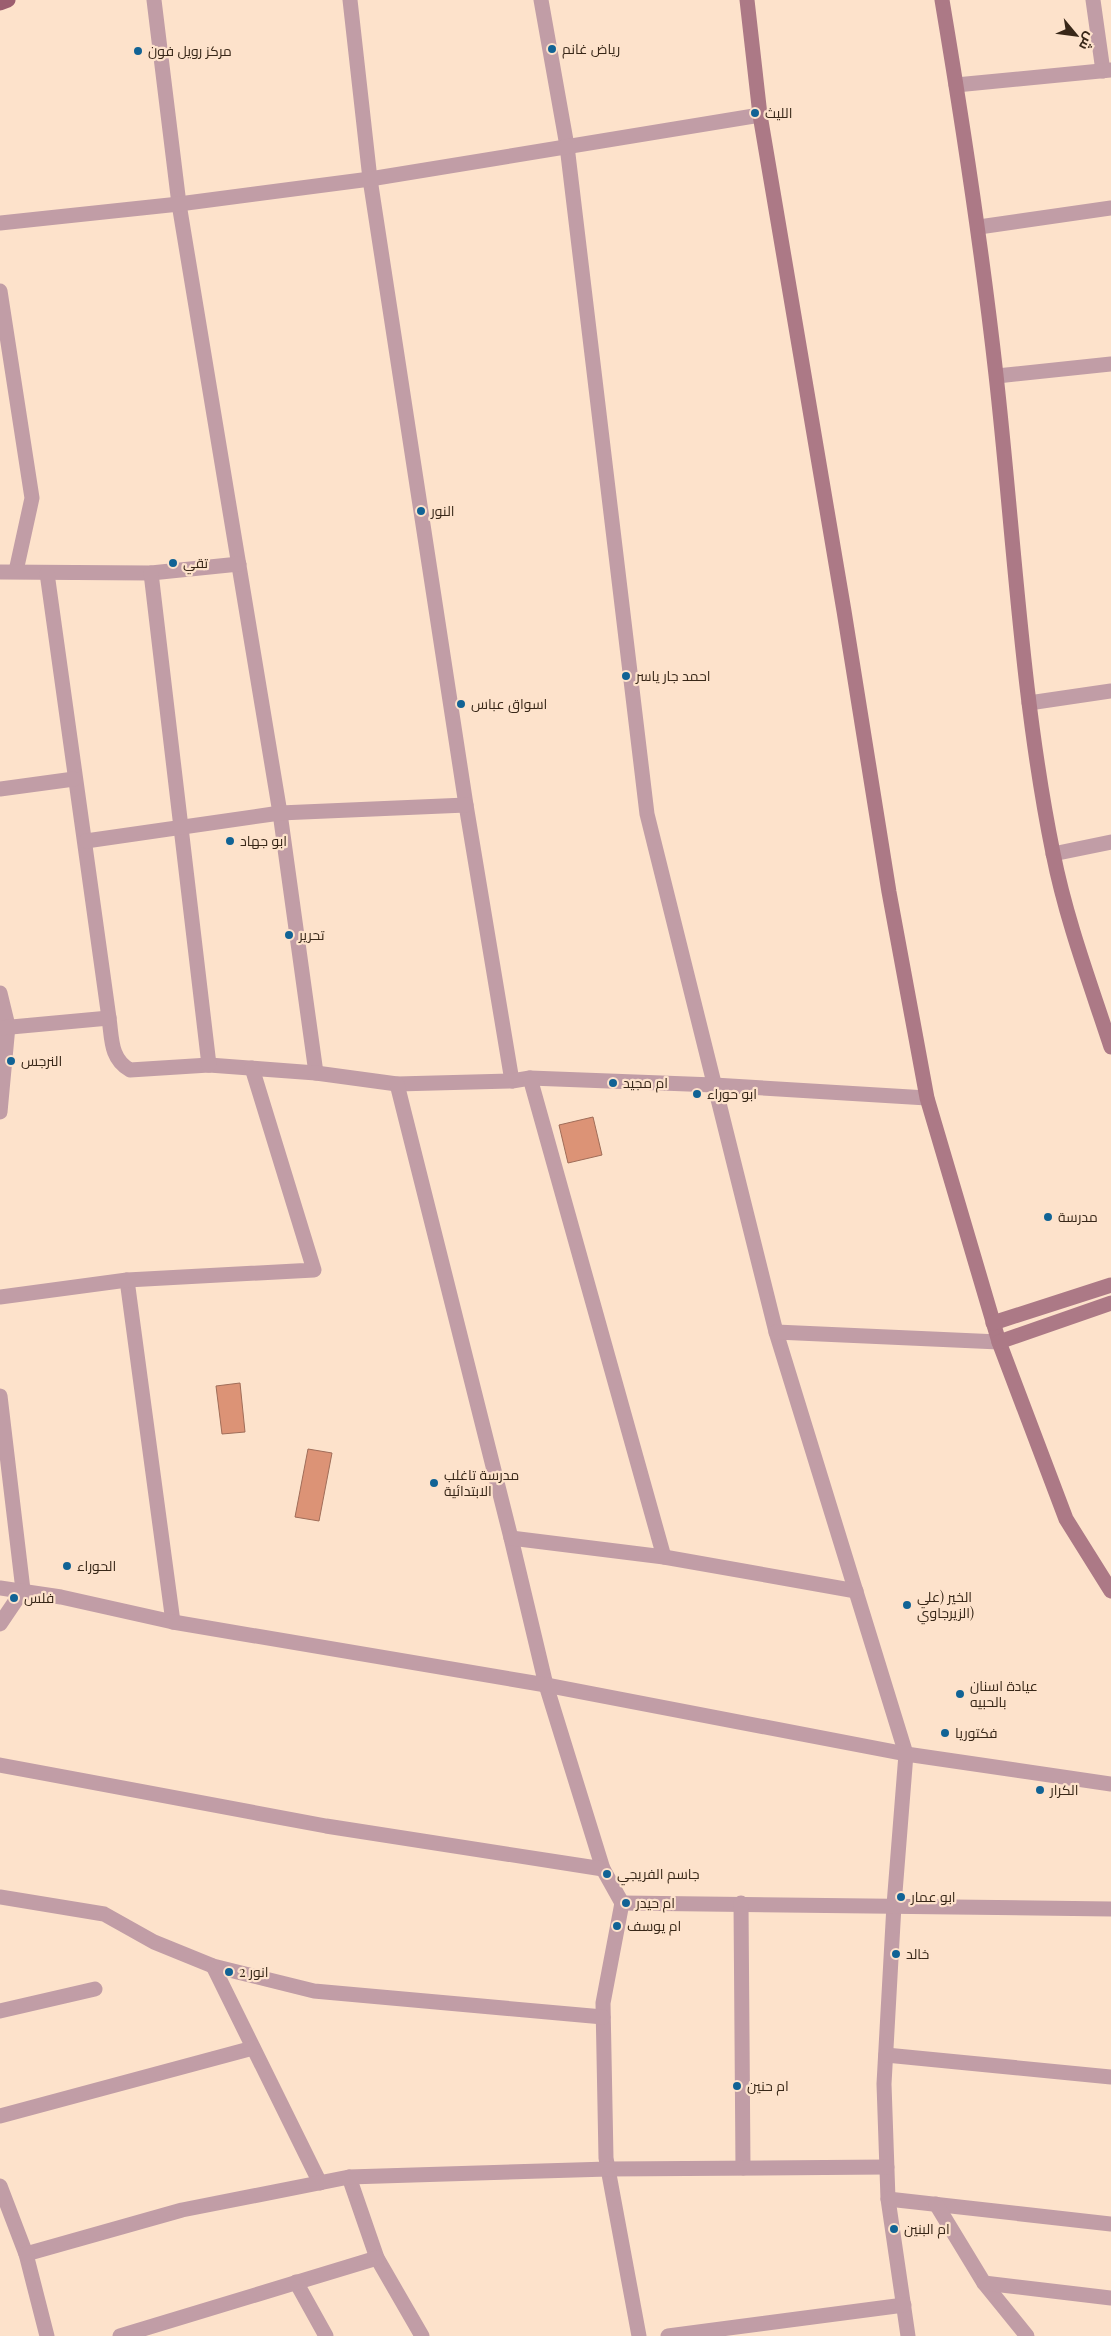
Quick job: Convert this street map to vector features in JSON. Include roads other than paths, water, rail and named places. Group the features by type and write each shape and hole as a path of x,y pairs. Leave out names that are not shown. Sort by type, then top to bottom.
{"main road":[{"path":"0,3 8,0"}],"street":[{"path":"154,0 179,204 280,812 316,1074"},
{"path":"350,0 370,179 466,805 512,1081"},
{"path":"542,0 567,146 647,814 776,1332 906,1754 894,1905 884,2084 888,2199 908,2336"},
{"path":"747,0 760,115 890,892 927,1098 999,1342 1066,1519 1111,1591"},
{"path":"942,0 978,227 996,376 1030,703 1053,854 1081,956 1111,1047"},
{"path":"956,85 1107,70 1093,0"},
{"path":"0,223 179,204 370,179 760,115"},
{"path":"978,227 1111,208"},
{"path":"0,291 32,498 16,571"},
{"path":"996,376 1111,364"},
{"path":"0,572 151,573 239,564"},
{"path":"47,573 74,779 86,841 109,1018 115,1057 121,1065 130,1070 209,1065 316,1074 397,1084 512,1081 530,1078 714,1085 927,1098"},
{"path":"151,573 209,1065"},
{"path":"1030,703 1111,692"},
{"path":"0,789 74,779"},
{"path":"86,841 280,812 466,805"},
{"path":"1053,854 1111,842"},
{"path":"0,993 4,1027 0,1112"},
{"path":"4,1027 109,1018"},
{"path":"0,1297 127,1280 314,1270 252,1068"},
{"path":"530,1078 664,1558"},
{"path":"397,1084 546,1685 603,1869 622,1903 603,2003 606,2158 639,2336"},
{"path":"127,1280 173,1622"},
{"path":"993,1324 1111,1285"},
{"path":"776,1332 999,1342 1111,1303"},
{"path":"0,1396 23,1590 0,1624"},
{"path":"511,1538 664,1558 856,1591"},
{"path":"0,1588 23,1590 173,1622 546,1685 906,1754 1111,1784"},
{"path":"0,1765 326,1826 603,1869"},
{"path":"0,1897 104,1914 154,1942 213,1966 314,1991 603,2017"},
{"path":"622,1903 1111,1909"},
{"path":"741,1903 743,2168"},
{"path":"213,1966 320,2182"},
{"path":"0,2011 95,1989"},
{"path":"0,2116 253,2048"},
{"path":"886,2055 1111,2077"},
{"path":"26,2254 182,2210 349,2177 608,2169 887,2167"},
{"path":"349,2177 377,2258 422,2336"},
{"path":"0,2186 26,2254 47,2336"},
{"path":"888,2199 1111,2224"},
{"path":"936,2204 984,2283 1027,2336"},
{"path":"120,2336 377,2258"},
{"path":"296,2282 326,2336"},
{"path":"984,2283 1111,2298"},
{"path":"668,2336 904,2305"}],"place":[{"name":"رياض غانم","path":"552,49"},
{"name":"مركز رويل فون","path":"138,51"},
{"name":"الليث","path":"755,113"},
{"name":"النور","path":"421,511"},
{"name":"تقي","path":"173,563"},
{"name":"احمد جار ياسر","path":"626,676"},
{"name":"اسواق عباس","path":"461,704"},
{"name":"ابو جهاد","path":"230,841"},
{"name":"تحرير","path":"289,935"},
{"name":"النرجس","path":"11,1061"},
{"name":"ام مجيد","path":"613,1083"},
{"name":"ابو حوراء","path":"697,1094"},
{"name":"مدرسة","path":"1048,1217"},
{"name":"مدرسة تاغلب الابتدائية","path":"434,1483"},
{"name":"الحوراء","path":"67,1566"},
{"name":"فلس","path":"14,1598"},
{"name":"الخير (علي الزيرجاوي)","path":"907,1605"},
{"name":"عيادة اسنان بالحبيه","path":"960,1694"},
{"name":"فكتوريا","path":"945,1733"},
{"name":"الكرار","path":"1040,1790"},
{"name":"جاسم الفريجي","path":"607,1874"},
{"name":"ابو عمار","path":"901,1897"},
{"name":"ام حيدر","path":"626,1903"},
{"name":"ام يوسف","path":"617,1926"},
{"name":"خالد","path":"896,1954"},
{"name":"انور 2","path":"229,1972"},
{"name":"ام حنين","path":"737,2086"},
{"name":"ام البنين","path":"894,2229"}]}
